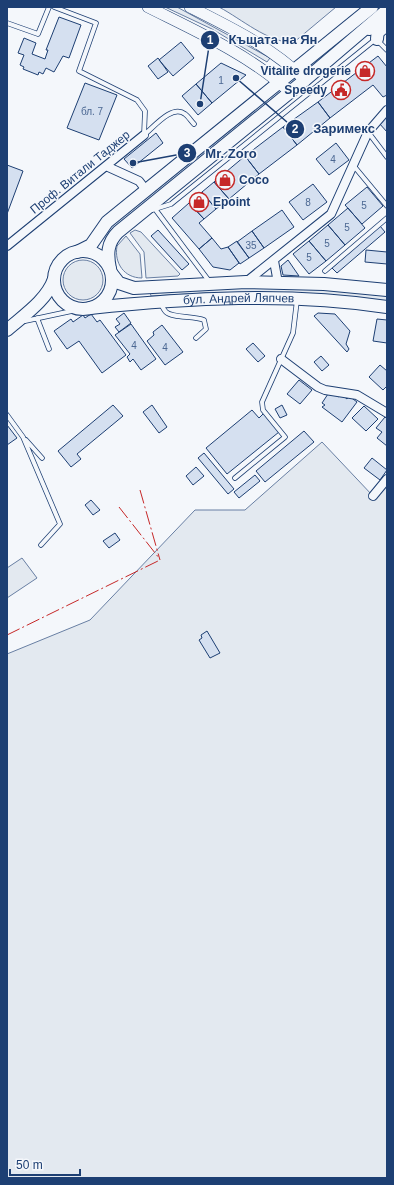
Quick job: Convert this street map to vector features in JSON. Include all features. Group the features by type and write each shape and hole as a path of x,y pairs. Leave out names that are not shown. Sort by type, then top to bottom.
{"main road":[{"path":"7,330 49,290 54,279 57,266 61,260 91,245 107,222 372,7"},
{"path":"23,316 41,306 50,303 62,303 85,308 106,298 112,286 108,250 112,239 138,215 364,31 384,21"},
{"path":"377,40 384,21"},
{"path":"76,252 95,254 104,260 111,272"},
{"name":"бул. Андрей Ляпчев","path":"111,272 119,283 134,288 246,282 324,284 387,290"},
{"path":"54,279 57,293 69,305"},
{"name":"бул. Андрей Ляпчев","path":"85,308 226,298 333,301 387,307"}],"street":[{"path":"148,7 228,49 279,82 290,92"},
{"path":"190,7 243,35 295,70 305,80"},
{"path":"246,282 331,214 368,132 387,110"},
{"name":"Проф. Витали Таджер","path":"7,246 144,136"},
{"path":"106,166 138,181 146,190"},
{"path":"274,261 278,283"},
{"path":"281,359 318,387 325,390 357,395 387,413"},
{"path":"373,496 387,480"}],"lane":[{"path":"7,23 38,34 48,7"},
{"name":"Проф. Витали Таджер","path":"54,7 96,23 79,71 137,100 145,111 144,136"},
{"path":"138,215 171,204 377,40 387,50"},
{"path":"144,136 172,112 178,111 184,113 194,124"},
{"path":"368,132 387,157"},
{"path":"353,166 387,206"},
{"path":"155,209 211,283"},
{"path":"324,272 387,218"},
{"path":"235,478 285,437 263,410 262,402 293,333 297,299"},
{"path":"160,302 165,312 197,317 204,320 206,329 196,338"},
{"path":"7,330 26,320 85,308"},
{"path":"36,318 48,349"},
{"path":"7,415 23,437 42,458"},
{"path":"23,437 60,524 41,545"}],"shaded area":[{"path":"165,7 177,7 270,58 267,62 212,29"},
{"path":"219,7 336,7 293,43 264,34"},
{"path":"135,230 141,232 180,274 178,276 146,278 144,252 130,233"},
{"path":"126,236 140,254 142,278 125,272 119,264 116,252 117,246"},
{"path":"87,260 94,263 100,269 103,280 102,288 94,297 87,300 79,300 72,297 64,288 63,276 66,269 75,261"},
{"path":"249,287 320,289 387,296 387,301 206,293 151,296 150,292"},
{"path":"322,442 373,496 382,485 387,488 387,1178 7,1178 7,654 90,620 195,510 245,510"},
{"path":"22,558 37,578 7,598 7,568"}],"building":[{"path":"59,17 81,25 69,58 63,56 54,72 46,68 43,74 39,72 38,75 23,69 24,67 20,65 24,55 18,53 24,38 36,43 32,54 45,59 48,50 46,50"},
{"path":"181,42 194,58 173,76 159,60"},
{"path":"378,56 387,67 387,95 383,97 373,85 330,118 318,102"},
{"path":"158,58 168,72 158,79 148,66"},
{"path":"221,63 246,75 212,103 196,84"},
{"path":"85,83 117,95 99,140 67,128"},
{"path":"196,84 212,103 198,115 182,96"},
{"path":"318,102 330,118 297,145 283,127"},
{"path":"387,116 387,132 379,123"},
{"path":"283,127 297,145 259,174 245,156"},
{"path":"156,133 163,143 132,168 124,159"},
{"path":"336,143 349,160 329,175 316,159"},
{"path":"245,156 259,174 229,199 214,182"},
{"path":"7,165 23,171 7,214"},
{"path":"214,182 229,199 216,209 202,192"},
{"path":"313,184 327,202 303,220 289,202"},
{"path":"367,187 383,206 362,224 345,205"},
{"path":"202,192 216,209 204,219 189,203"},
{"path":"189,203 204,219 199,223 212,238 199,249 172,218"},
{"path":"348,208 365,228 345,245 328,225"},
{"path":"282,210 294,227 264,248 252,231"},
{"path":"328,225 345,245 326,261 309,241"},
{"path":"380,226 385,232 337,273 332,268"},
{"path":"158,230 189,264 182,270 151,236"},
{"path":"252,231 264,248 249,258 237,242"},
{"path":"212,238 221,249 228,247 239,263 230,270 213,267 199,249"},
{"path":"237,241 249,258 240,264 228,247"},
{"path":"309,241 326,261 309,274 293,254"},
{"path":"366,250 387,252 387,264 365,262"},
{"path":"288,260 299,276 283,275 281,266"},
{"path":"124,313 131,323 119,332 115,327 120,324 116,319"},
{"path":"318,313 335,314 350,331 346,344 349,349 347,352 314,316"},
{"path":"91,314 97,322 100,320 126,355 102,373 79,341 67,349 54,331 71,319 73,322 83,315 85,318"},
{"path":"377,319 387,320 387,343 373,341"},
{"path":"131,324 156,359 141,370 133,359 130,362 127,357 130,354 115,335"},
{"path":"162,325 183,352 165,365 147,341 154,335 153,332"},
{"path":"253,343 265,356 258,362 246,349"},
{"path":"321,356 329,365 322,371 314,362"},
{"path":"380,365 387,371 387,386 383,390 369,377"},
{"path":"299,380 312,390 300,404 287,394"},
{"path":"330,391 339,397 341,394 347,399 349,396 357,402 342,422 322,407 325,405 322,403"},
{"path":"113,405 123,416 77,454 81,459 71,467 58,451"},
{"path":"152,405 167,427 159,433 143,412"},
{"path":"282,405 287,415 280,418 275,409"},
{"path":"364,406 378,419 366,431 352,418"},
{"path":"252,410 259,418 264,413 279,432 227,474 206,448"},
{"path":"385,417 387,418 387,446 377,438 382,432 376,428"},
{"path":"7,425 17,438 7,445"},
{"path":"304,431 314,442 265,482 256,471"},
{"path":"204,453 234,489 228,494 198,458"},
{"path":"372,458 387,470 380,480 364,468"},
{"path":"196,467 204,476 193,485 186,476"},
{"path":"255,475 260,481 239,498 234,492"},
{"path":"91,500 100,510 93,515 85,505"},
{"path":"115,533 120,540 109,548 103,541"},
{"path":"207,631 220,653 210,658 199,640 202,638 201,635"}],"power":[{"path":"140,490 160,560"},
{"path":"119,507 159,558"},
{"path":"7,635 160,560"}],"place":[{"name":"Vitalite drogerie","path":"365,71"},
{"name":"Заримекс","path":"236,78"},
{"name":"Speedy","path":"341,90"},
{"name":"Къщата на Ян","path":"200,104"},
{"name":"Mr. Zoro","path":"133,163"},
{"name":"Coco","path":"225,180"},
{"name":"Epoint","path":"199,202"}]}
